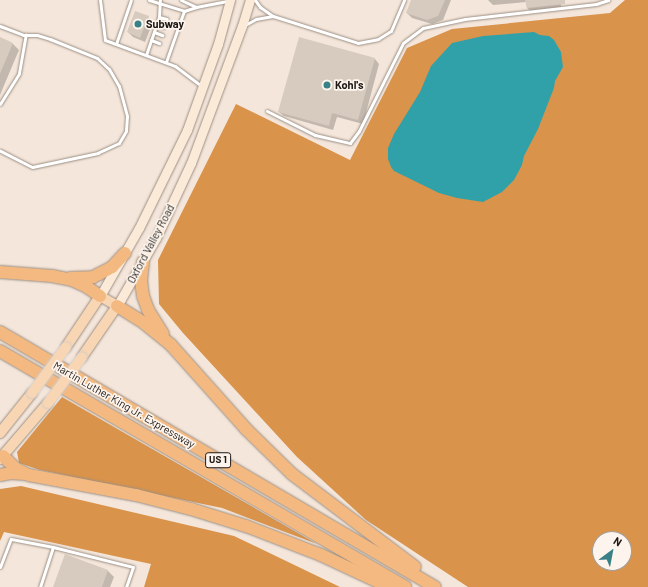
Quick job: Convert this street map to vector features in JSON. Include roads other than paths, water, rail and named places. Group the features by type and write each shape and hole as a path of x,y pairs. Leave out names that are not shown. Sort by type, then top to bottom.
{"highway":[{"path":"0,272 63,278 86,277 99,274 112,267 125,253"},
{"path":"143,262 141,280 145,303 171,345"},
{"path":"63,278 79,283 100,296"},
{"path":"118,306 144,323 171,345 246,429 292,474 441,587"},
{"name":"Martin Luther King Jr. Expressway","path":"0,332 435,587"},
{"name":"Martin Luther King Jr. Expressway","path":"0,351 405,587"},
{"path":"1,456 16,468 29,475"},
{"path":"0,475 11,473 29,475 136,495 220,517 303,548 389,587"}],"main road":[{"name":"Oxford Valley Road","path":"0,433 66,347 100,296 125,253 176,156 204,87 230,0"},
{"name":"Oxford Valley Road","path":"1,456 48,403 82,357 118,306 143,262 191,163 242,26 250,0"},
{"path":"100,296 118,306"}],"lane":[{"path":"100,0 105,40 175,66 204,87"},
{"path":"116,44 131,0"},
{"path":"149,0 184,11 230,0"},
{"path":"146,55 159,17 161,4 160,0"},
{"path":"181,0 196,7"},
{"path":"255,0 273,16 358,43 378,39 391,32 404,0"},
{"path":"267,111 315,135 350,143 360,131 403,43 423,28 465,19 596,4 608,0"},
{"path":"166,62 184,11"},
{"path":"242,26 256,19 273,16"},
{"path":"159,17 167,19"},
{"path":"174,22 180,23"},
{"path":"156,25 164,27"},
{"path":"0,26 26,35 37,35 50,39 97,58 109,69 119,86 124,100 127,116 126,131 119,143 112,148 98,153 32,167 0,151"},
{"path":"172,30 177,31"},
{"path":"154,32 162,35"},
{"path":"0,104 19,73 26,35"},
{"path":"169,37 174,39"},
{"path":"151,40 159,43"},
{"path":"167,45 172,47"},
{"path":"0,567 11,539 53,547 133,567 126,587"},
{"path":"40,587 53,547"}],"water":[{"path":"534,32 540,35 549,36 554,40 561,52 563,67 555,81 554,88 538,129 524,156 522,165 514,180 502,192 483,202 457,198 439,193 394,171 388,159 388,148 394,134 420,92 431,66 452,43 483,36"}],"place":[{"name":"Subway","path":"138,24"},
{"name":"Kohl's","path":"327,85"}]}
